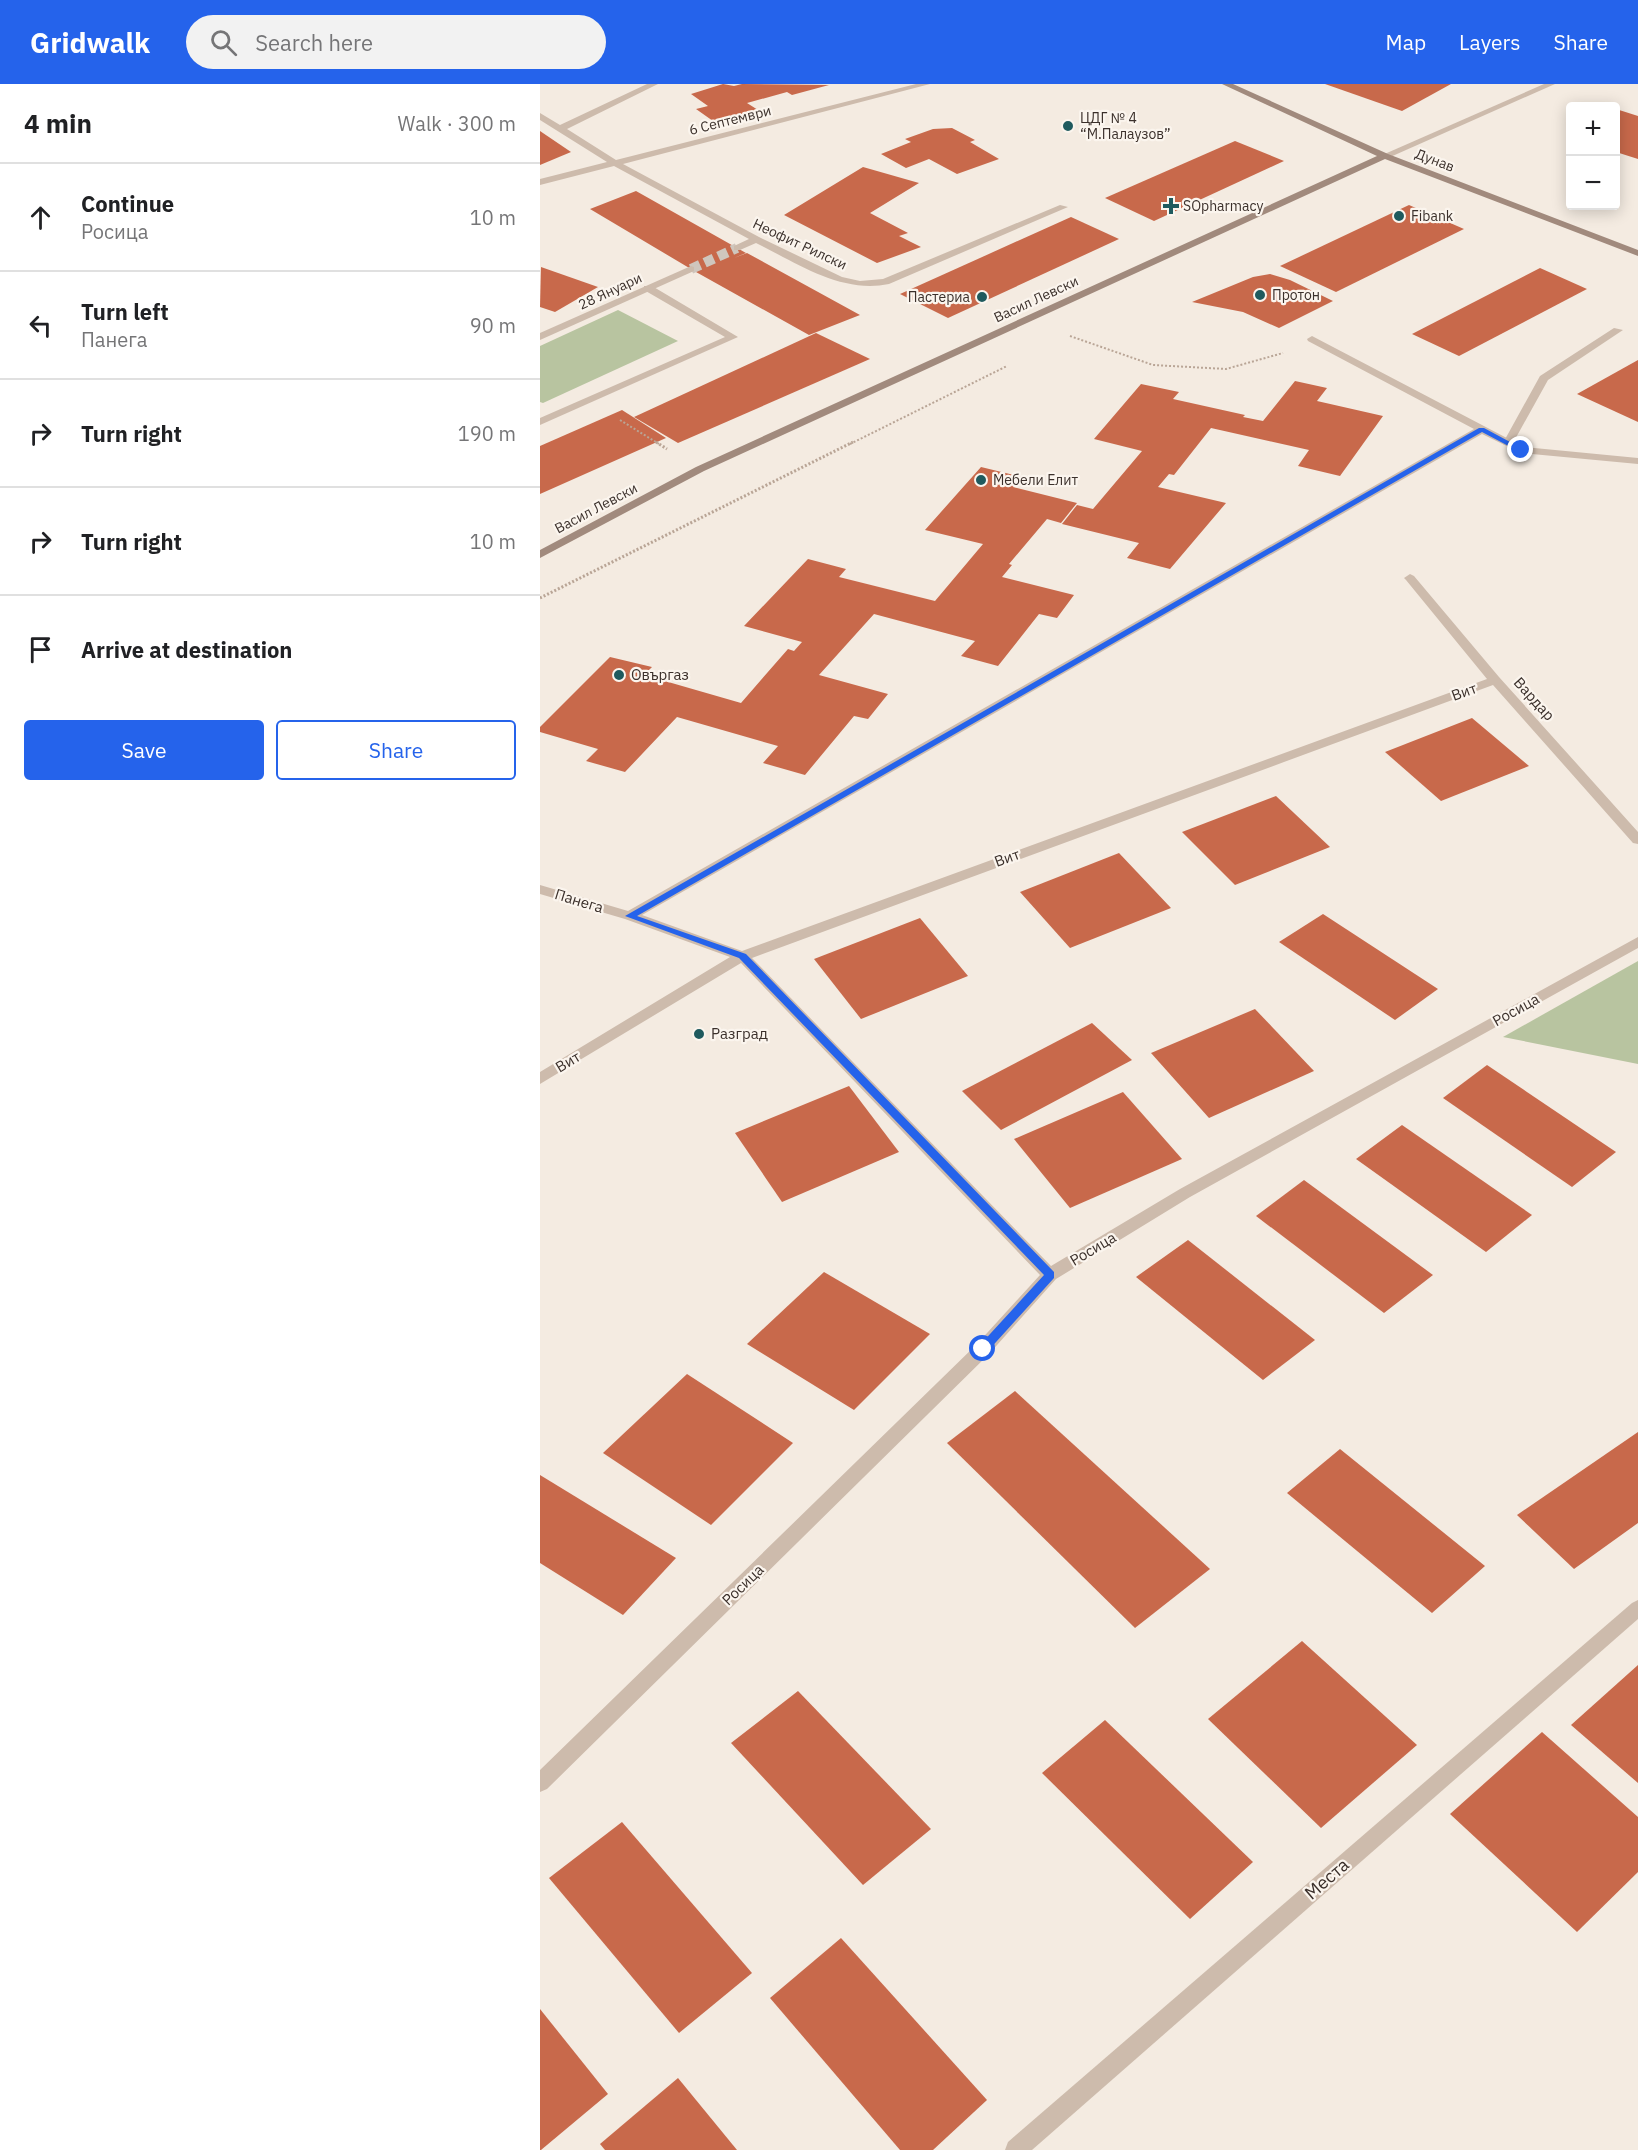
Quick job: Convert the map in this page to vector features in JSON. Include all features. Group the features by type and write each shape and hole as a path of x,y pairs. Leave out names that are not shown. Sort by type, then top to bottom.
{"street":[{"path":"561,128 654,84"},
{"name":"6 Септември","path":"540,182 927,84"},
{"name":"Дунав","path":"1226,84 1385,156 1638,253"},
{"name":"Васил Левски","path":"540,555 699,470 1385,156 1551,84"},
{"name":"Неофит Рилски","path":"540,116 615,163 756,239 839,279 860,284 885,282 1064,207"},
{"path":"737,248 756,239"},
{"name":"28 Януари","path":"540,338 691,269"},
{"path":"540,422 733,336 648,288"},
{"path":"1508,443 1544,378 1618,330"},
{"path":"1312,339 1521,450 1638,461"},
{"path":"630,916 1482,429"},
{"name":"Вардар","path":"1410,578 1495,680 1638,840"},
{"name":"Вит","path":"540,1079 742,956 1495,680"},
{"name":"Панега","path":"540,889 630,916 742,956 1050,1275"},
{"name":"Росица","path":"540,1784 975,1357 1050,1275 1185,1193 1638,942"},
{"name":"Места","path":"1016,2150 1638,1608"}],"path":[{"path":"1028,319 1153,365 1226,369 1274,357 1312,339"},
{"path":"1061,340 1072,334"},
{"path":"540,598 1008,366"},
{"path":"611,415 665,448"}],"green space":[{"path":"618,310 678,341 543,403 540,402 540,346"},
{"path":"1638,961 1638,1064 1503,1037"}],"building":[{"path":"723,84 734,86 742,84 829,85 792,95 787,92 747,103 758,110 713,121 696,109 708,106 691,94"},
{"path":"1325,84 1451,84 1402,111"},
{"path":"1620,110 1638,116 1638,159 1620,153"},
{"path":"952,128 975,140 970,142 999,159 957,174 929,159 906,168 881,154 911,142 905,139 933,129"},
{"path":"540,131 571,152 540,165"},
{"path":"1235,141 1284,161 1154,221 1105,198"},
{"path":"863,167 919,183 870,213 908,233 899,236 921,247 877,263 784,215"},
{"path":"636,191 746,253 734,258 747,253 860,315 809,335 590,209"},
{"path":"1409,205 1464,229 1336,292 1280,266"},
{"path":"1071,217 1119,239 948,318 900,294"},
{"path":"541,267 598,287 555,312 540,307"},
{"path":"1540,268 1587,289 1459,356 1412,334"},
{"path":"1270,274 1290,280 1333,301 1279,328 1243,312 1192,302 1253,277"},
{"path":"816,333 870,359 678,443 634,417"},
{"path":"1638,360 1638,422 1577,394"},
{"path":"1295,381 1327,388 1317,401 1383,416 1340,476 1298,466 1309,450 1211,428 1174,475 1169,474 1158,487 1226,503 1170,569 1127,558 1139,543 1062,524 1077,505 1093,509 1142,451 1094,439 1141,384 1179,392 1173,399 1263,421"},
{"path":"622,410 666,438 540,494 540,446"},
{"path":"981,467 1022,477 1013,487 1077,503 1061,523 1047,519 1009,564 1012,565 1002,577 1074,595 1057,618 1039,614 998,666 961,656 975,641 874,614 819,675 888,694 868,719 854,716 805,775 763,763 778,746 677,717 625,772 586,761 598,749 540,732 540,727 610,657 652,667 644,675 741,703 788,649 794,651 802,642 744,626 808,559 846,569 839,577 935,601 983,544 925,530"},
{"path":"1472,718 1529,766 1441,801 1385,752"},
{"path":"1276,796 1330,847 1235,885 1182,832"},
{"path":"1119,853 1171,908 1070,948 1020,892"},
{"path":"1323,914 1438,989 1395,1020 1279,942"},
{"path":"920,918 968,976 861,1019 814,959"},
{"path":"1255,1009 1314,1071 1209,1118 1151,1053"},
{"path":"1092,1023 1132,1060 1001,1130 962,1091"},
{"path":"1487,1065 1616,1152 1572,1187 1443,1098"},
{"path":"849,1086 899,1152 782,1202 735,1133"},
{"path":"1123,1092 1182,1159 1070,1208 1014,1139"},
{"path":"1402,1125 1532,1215 1486,1252 1356,1159"},
{"path":"1304,1180 1433,1275 1384,1313 1256,1216"},
{"path":"1188,1240 1315,1340 1263,1380 1136,1277"},
{"path":"824,1272 930,1334 854,1410 747,1344"},
{"path":"687,1374 793,1443 711,1525 603,1453"},
{"path":"1015,1391 1210,1569 1135,1628 947,1443"},
{"path":"1638,1432 1638,1523 1574,1569 1517,1515"},
{"path":"1340,1449 1485,1566 1432,1613 1287,1493"},
{"path":"540,1475 676,1558 623,1615 540,1563"},
{"path":"1302,1641 1417,1745 1321,1828 1208,1719"},
{"path":"1638,1665 1638,1783 1571,1725"},
{"path":"798,1691 931,1829 863,1885 731,1743"},
{"path":"1105,1720 1253,1862 1190,1919 1042,1773"},
{"path":"1542,1732 1638,1817 1638,1872 1577,1932 1450,1814"},
{"path":"622,1822 752,1973 679,2033 549,1878"},
{"path":"841,1938 987,2100 933,2150 900,2150 770,1998"},
{"path":"540,2009 608,2094 541,2150 540,2150"},
{"path":"678,2078 737,2150 605,2150 600,2144"}],"tunnel":[{"path":"691,269 737,248"}],"place":[{"name":"ЦДГ № 4 “М.Палаузов”","path":"1068,126"},
{"name":"SOpharmacy","path":"1171,206"},
{"name":"Fibank","path":"1399,216"},
{"name":"Протон","path":"1260,295"},
{"name":"Пастериа","path":"982,297"},
{"name":"Мебели Елит","path":"981,480"},
{"name":"Овъргаз","path":"619,675"},
{"name":"Разград","path":"699,1034"}],"route":[{"path":"983,1349 1050,1275 742,956 630,916 1482,429 1521,450"}]}
